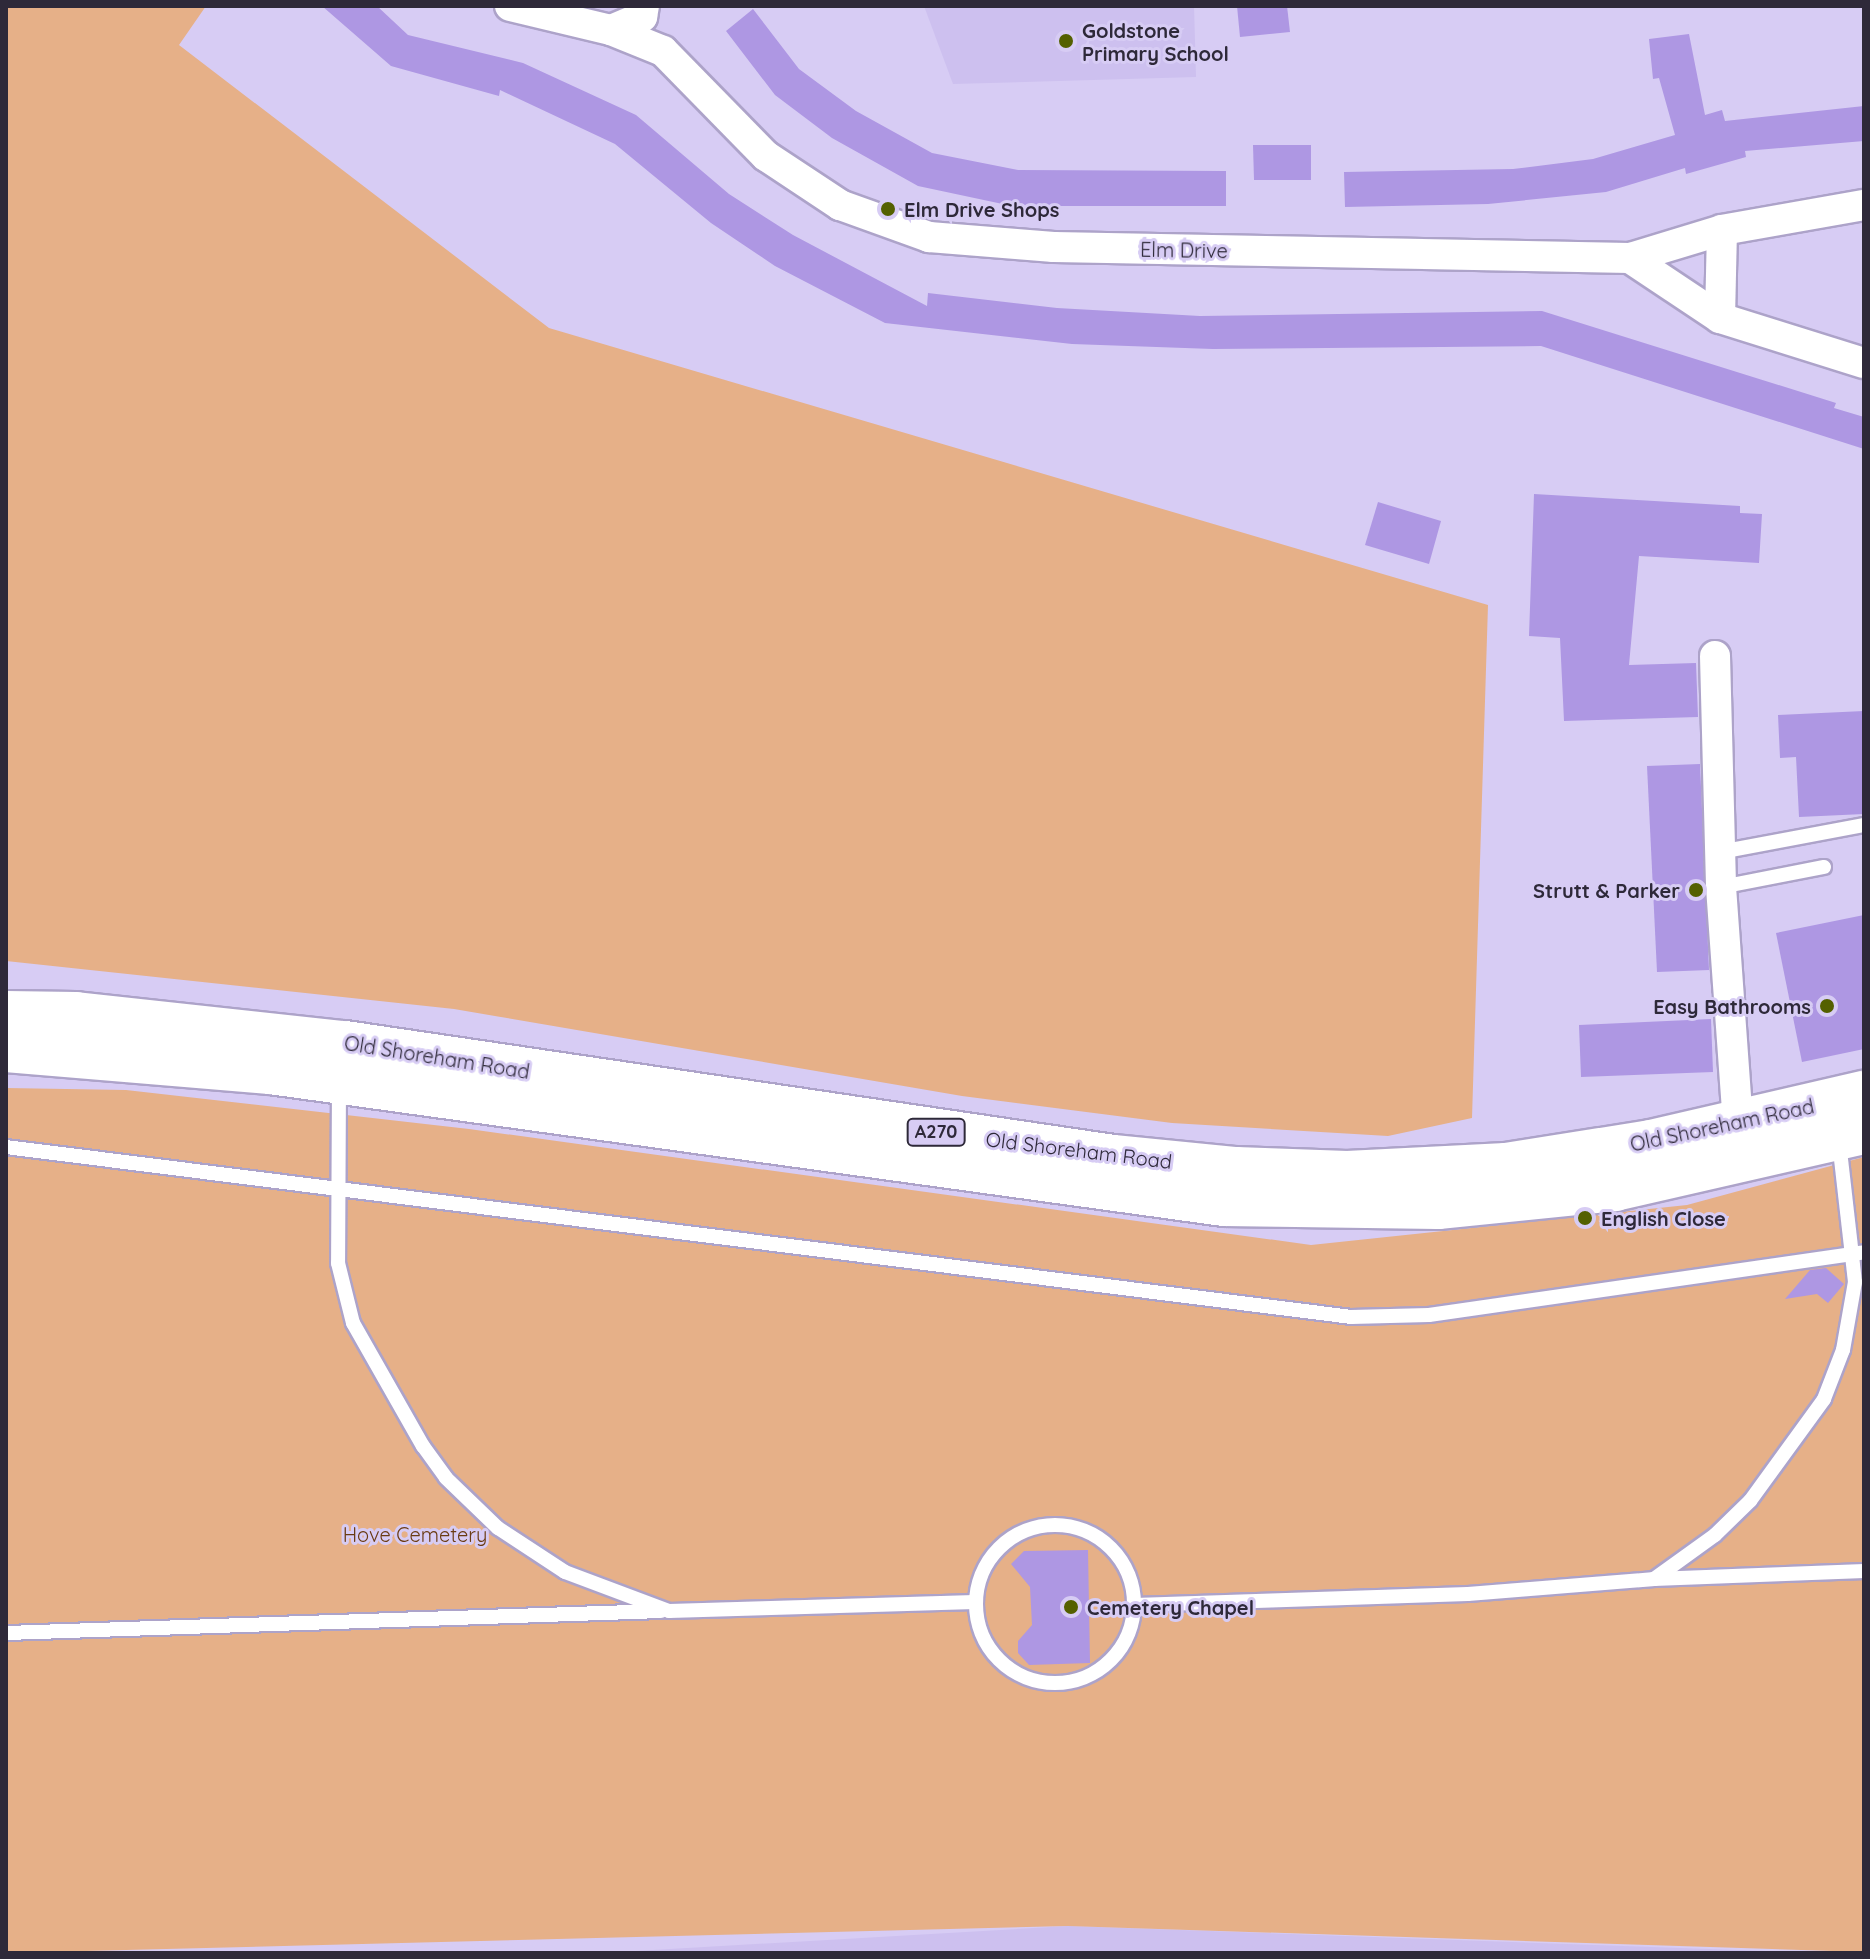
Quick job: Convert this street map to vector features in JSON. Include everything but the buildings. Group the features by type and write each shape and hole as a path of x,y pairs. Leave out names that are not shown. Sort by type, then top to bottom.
{"main road":[{"name":"Old Shoreham Road","path":"6,1013 76,1014 342,1062 1113,1157 1236,1169 1347,1173 1506,1165 1651,1142 1739,1141 1845,1117"},
{"name":"Old Shoreham Road","path":"6,1050 342,1062"}],"street":[{"name":"Elm Drive","path":"510,6 611,30 663,51 766,156 840,205 929,237 1054,247 1630,258 1722,230 1864,205"},
{"path":"611,30 642,17 644,6"},
{"path":"1720,318 1722,230"},
{"path":"1630,258 1720,318 1864,363"},
{"path":"1715,656 1721,887 1739,1141"}],"lane":[{"path":"1720,852 1864,825"},
{"path":"1721,887 1824,867"},
{"path":"342,1062 335,1192 338,1263 353,1323 400,1411 446,1478 482,1514 538,1557 669,1611"},
{"path":"1654,1579 1715,1535 1750,1501 1824,1399 1851,1316 1860,1251 1845,1117"},
{"path":"6,1147 335,1192 1351,1317 1429,1315 1860,1251"},
{"path":"1047,1525 1073,1527 1098,1537 1118,1555 1131,1578 1135,1605 1131,1630 1119,1652 1078,1681 1053,1684 1006,1668 989,1649 975,1602 984,1569 1005,1542 1047,1525"},
{"path":"1135,1605 1468,1594 1654,1579 1864,1571"},
{"path":"6,1633 975,1602"}],"shaded area":[{"name":"Goldstone Primary School","path":"924,6 1194,6 1196,77 953,84"},
{"path":"1068,1926 1792,1952 1864,1953 601,1953"}],"green space":[{"path":"6,6 206,6 179,45 549,328 1488,605 1472,1118 1388,1136 1172,1123 962,1096 454,1009 6,961"},
{"name":"Hove Cemetery","path":"6,1088 126,1090 469,1129 1311,1245 1687,1205 1864,1157 1864,1952 1068,1926 6,1953"}],"place":[{"name":"Goldstone Primary School","path":"1066,41"},
{"name":"Elm Drive Shops","path":"888,209"},
{"name":"Strutt & Parker","path":"1696,890"},
{"name":"Easy Bathrooms","path":"1827,1006"},
{"name":"English Close","path":"1585,1218"},
{"name":"Cemetery Chapel","path":"1071,1607"}]}
